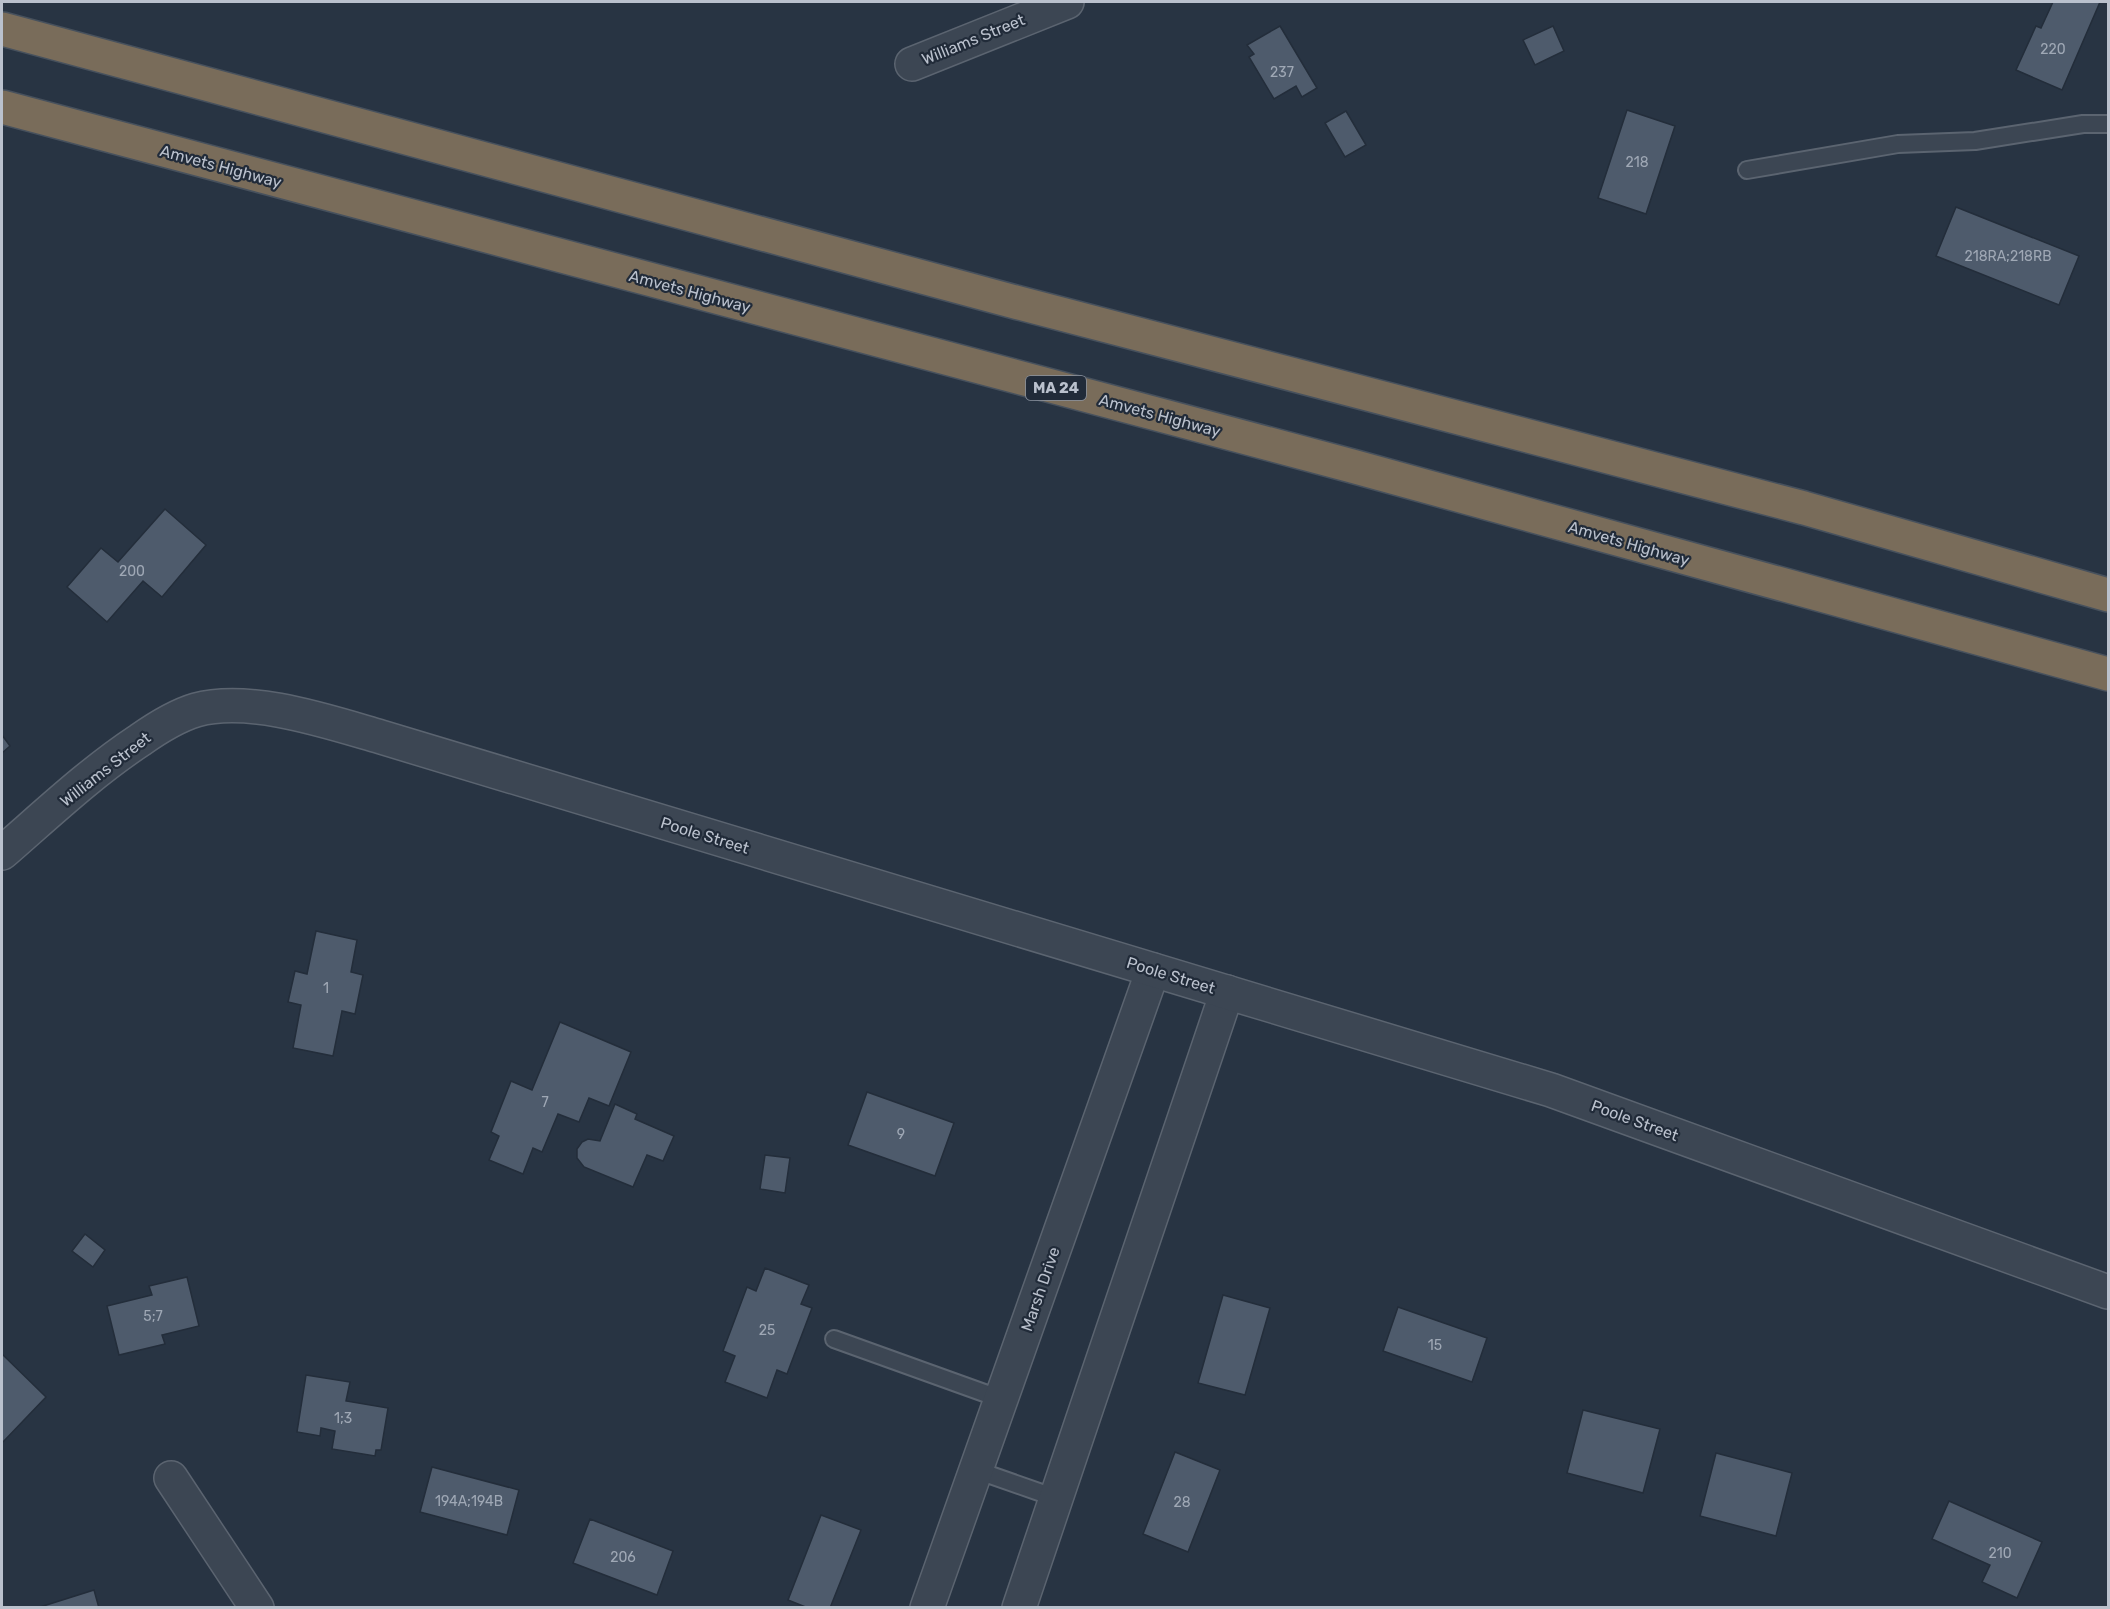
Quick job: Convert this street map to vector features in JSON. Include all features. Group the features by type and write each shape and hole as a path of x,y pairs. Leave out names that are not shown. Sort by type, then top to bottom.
{"highway":[{"path":"2,29 1030,306 1793,505 2109,595"},
{"name":"Amvets Highway","path":"2,107 1341,463 2109,674"}],"street":[{"name":"Williams Street","path":"912,64 1067,2"},
{"name":"Williams Street","path":"2,853 101,768 133,744 172,720 197,710 219,707"},
{"name":"Poole Street","path":"219,707 251,707 330,722 1551,1090 2109,1292"},
{"name":"Marsh Drive","path":"927,1608 1153,970"},
{"path":"1019,1608 1227,992"},
{"path":"171,1478 257,1608"}],"lane":[{"path":"1747,170 1898,144 1975,141 2084,124 2109,124"},
{"path":"834,1339 1001,1399"},
{"path":"976,1470 1056,1498"}],"building":[{"path":"2053,2 2100,2 2062,90 2016,70 2036,26 2041,28"},
{"path":"1280,26 1317,88 1302,97 1296,86 1274,99 1249,57 1254,54 1247,45"},
{"path":"1553,26 1564,51 1535,65 1523,40"},
{"path":"1627,110 1675,126 1646,214 1598,198"},
{"path":"1346,111 1366,145 1345,157 1325,123"},
{"path":"1956,207 2079,256 2059,305 1936,256"},
{"path":"165,509 206,545 162,597 143,581 107,622 67,587 101,548 118,562"},
{"path":"2,735 10,746 2,753"},
{"path":"316,931 357,940 351,972 363,975 355,1014 342,1011 333,1056 293,1048 301,1005 288,1002 295,971 307,974"},
{"path":"560,1022 631,1052 609,1106 589,1098 579,1122 558,1114 542,1152 533,1148 523,1174 489,1160 499,1136 491,1132 511,1081 532,1090"},
{"path":"867,1092 954,1123 935,1176 848,1145"},
{"path":"615,1104 637,1114 635,1119 674,1136 663,1161 647,1155 633,1187 584,1167 577,1158 577,1149 582,1142 588,1139 600,1141"},
{"path":"765,1155 790,1158 785,1193 760,1189"},
{"path":"85,1234 105,1250 93,1267 72,1251"},
{"path":"765,1268 809,1285 801,1304 812,1308 787,1374 777,1370 767,1398 725,1382 735,1356 723,1351 747,1287 756,1291"},
{"path":"187,1277 199,1326 162,1335 165,1344 119,1355 107,1306 152,1295 149,1286"},
{"path":"1223,1295 1270,1308 1245,1395 1198,1383"},
{"path":"1398,1307 1487,1338 1472,1382 1383,1351"},
{"path":"2,1354 46,1397 2,1443"},
{"path":"306,1375 350,1382 346,1401 388,1408 381,1450 376,1450 375,1456 332,1449 335,1431 321,1428 320,1436 297,1432"},
{"path":"1583,1410 1660,1429 1643,1493 1567,1473"},
{"path":"1175,1452 1220,1470 1188,1552 1143,1534"},
{"path":"1716,1453 1792,1473 1776,1536 1700,1516"},
{"path":"432,1467 519,1490 507,1535 420,1512"},
{"path":"1949,1501 2042,1542 2017,1598 1982,1582 1990,1565 1932,1539"},
{"path":"821,1515 861,1530 830,1608 808,1608 788,1600"},
{"path":"590,1519 673,1551 657,1595 573,1563"},
{"path":"94,1590 99,1608 37,1608"}]}
